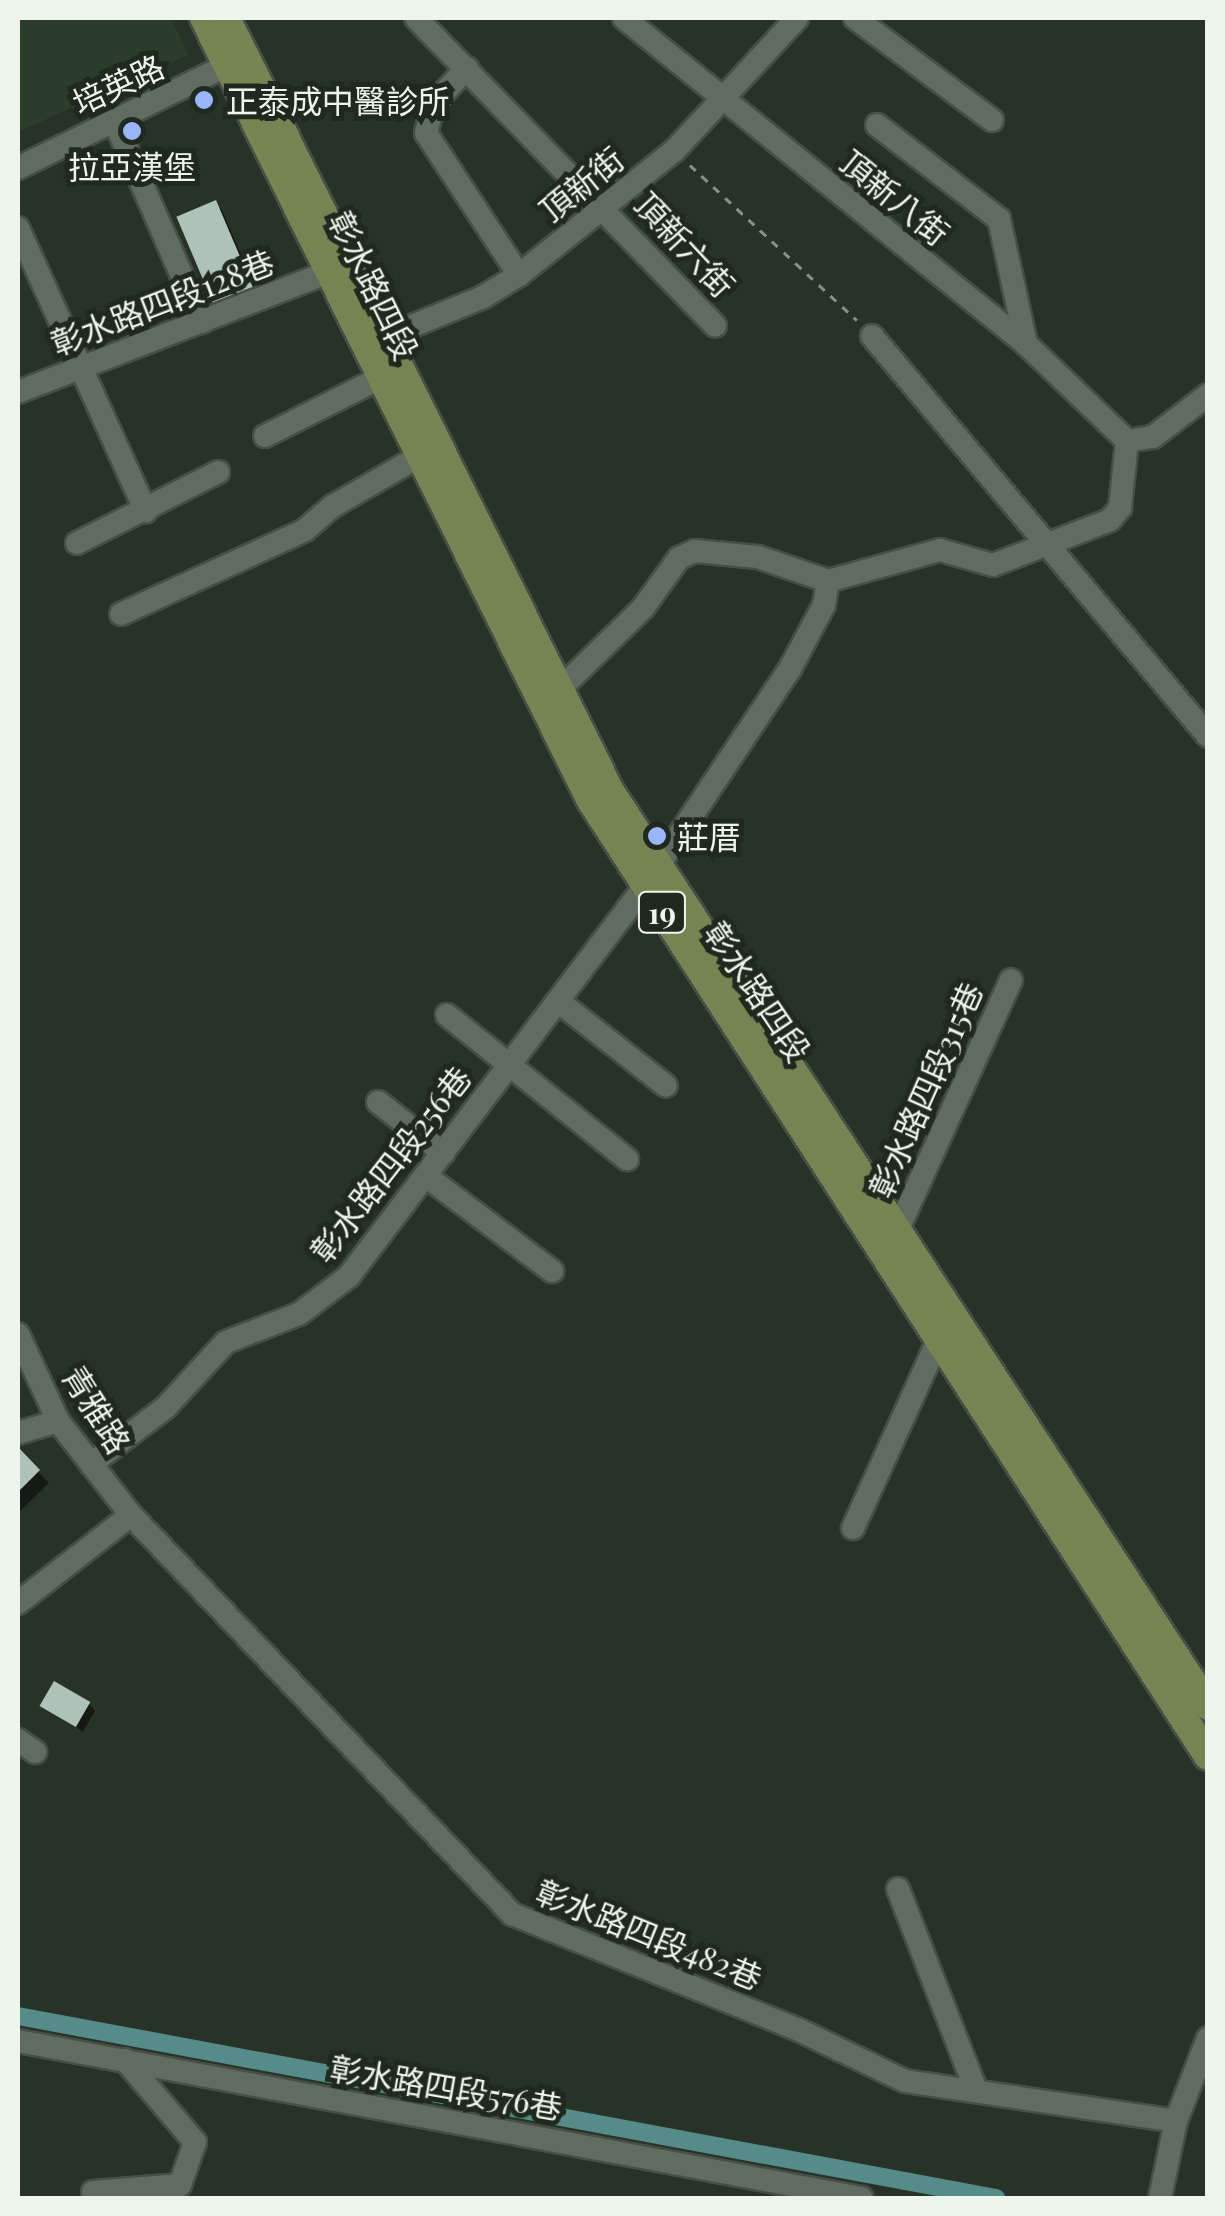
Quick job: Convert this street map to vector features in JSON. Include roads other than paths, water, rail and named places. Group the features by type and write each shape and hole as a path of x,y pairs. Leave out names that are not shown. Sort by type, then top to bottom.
{"main road":[{"name":"彰水路四段","path":"204,18 237,61 375,340 651,875 1208,1706"},
{"name":"彰水路四段","path":"226,18 237,61 330,272 375,340 380,378 582,782 899,1227 940,1336 1208,1756"}],"street":[{"name":"頂新六街","path":"416,18 606,207 715,325"},
{"name":"頂新街","path":"375,340 483,297 519,275 674,151 797,18"},
{"path":"855,18 992,120"},
{"name":"頂新八街","path":"630,19 1026,344 1128,441"},
{"name":"培英路","path":"18,168 237,61"},
{"path":"467,68 434,103 426,134 519,275"},
{"path":"115,122 202,322"},
{"path":"878,125 998,219 1026,344"},
{"path":"18,228 146,511"},
{"name":"彰水路四段128巷","path":"18,392 330,272"},
{"path":"872,336 1208,736"},
{"path":"265,436 380,378"},
{"path":"558,690 643,608 680,558 695,552 758,557 828,581 940,550 992,565 1050,547 1110,520 1120,508 1128,441 1153,438 1208,394"},
{"path":"122,614 306,530 333,506 418,457"},
{"path":"77,543 218,472"},
{"name":"彰水路四段256巷","path":"91,1464 166,1407 226,1342 300,1314 349,1276 651,875 791,667 824,605 828,581"},
{"name":"彰水路四段315巷","path":"899,1227 1011,980"},
{"path":"558,1001 666,1086"},
{"path":"447,1014 512,1062 627,1159"},
{"path":"378,1102 443,1153"},
{"path":"426,1176 552,1271"},
{"name":"青雅路","path":"18,1334 58,1421 131,1515"},
{"path":"852,1528 940,1336"},
{"path":"18,1432 58,1421"},
{"path":"18,1603 131,1515"},
{"name":"彰水路四段482巷","path":"131,1515 512,1914 797,2029 905,2081 1176,2122"},
{"path":"898,1888 976,2090"},
{"path":"1161,2196 1176,2122 1208,2038"},
{"name":"彰水路四段576巷","path":"18,2041 862,2198"},
{"path":"92,2192 180,2185 195,2142 125,2060"}],"waterway":[{"path":"18,2016 996,2198"}],"place":[{"name":"正泰成中醫診所","path":"204,100"},
{"name":"拉亞漢堡","path":"132,131"},
{"name":"莊厝","path":"657,836"}]}
